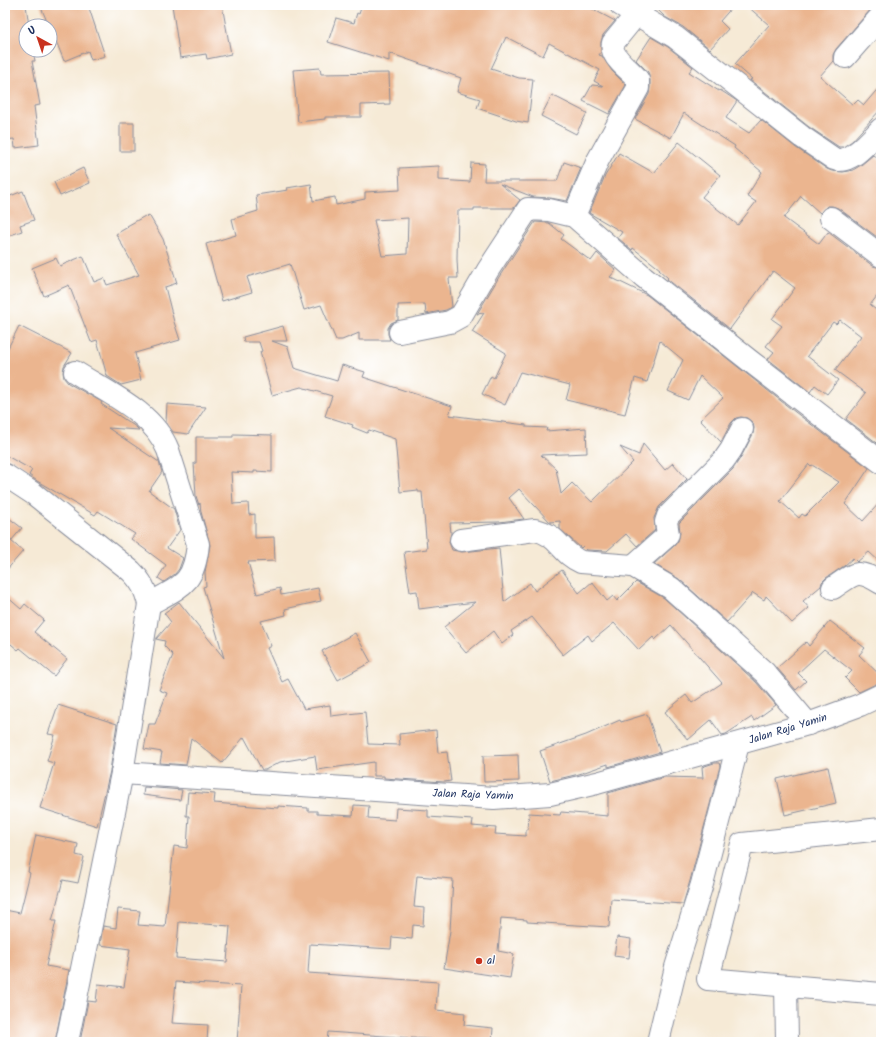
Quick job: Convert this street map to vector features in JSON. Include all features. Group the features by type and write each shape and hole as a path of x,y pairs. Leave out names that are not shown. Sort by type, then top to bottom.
{"street":[{"path":"574,216 598,160 639,84 636,77 614,54 612,47 633,8 675,38 802,137 834,159 840,161 851,158 881,129"},
{"path":"845,57 881,16"},
{"path":"400,332 450,322 461,316 465,312 488,270 528,209 550,210 574,216 663,292 881,462"},
{"path":"832,218 881,256"},
{"path":"75,372 135,409 157,429 164,440 198,544 197,557 188,580 180,587 149,604"},
{"path":"633,566 666,537 668,534 666,522 668,516 724,460 742,429"},
{"path":"5,475 34,494 131,571 146,590 149,604 122,773 68,1042"},
{"path":"460,540 535,530 543,531 551,535 573,559 581,562 633,566 671,588 759,668 808,724"},
{"path":"833,588 852,576 859,574 868,575 881,583"},
{"name":"Jalan Raja Yamin","path":"122,773 494,798 550,794 597,783 808,724 860,705 881,695"},
{"path":"658,1042 676,967 702,884 738,744"},
{"path":"881,829 742,844 708,979 881,994"},
{"path":"786,986 787,1040"}],"building":[{"path":"5,5 26,5 28,18 18,18 18,58 34,58 35,61 32,61 40,105 34,106 39,145 15,148 14,139 5,140"},
{"path":"40,5 88,5 105,56 91,60 88,51 64,61 58,46 58,18 46,18"},
{"path":"172,5 222,5 231,54 207,59 206,54 180,58"},
{"path":"362,5 585,5 615,21 603,35 601,52 599,55 602,56 612,71 626,85 609,114 583,101 592,85 603,86 594,81 600,70 549,43 543,56 506,37 491,69 519,78 533,79 528,123 516,121 477,108 480,99 457,92 461,78 389,53 389,61 328,42 336,18 354,23 357,13 359,14"},
{"path":"656,5 734,5 720,21 728,29 710,49 683,27 665,17 656,8"},
{"path":"746,5 876,5 836,49 833,55 833,61 820,76 853,105 858,100 864,105 881,85 881,109 852,141 843,147 839,147 809,127 750,80 752,79 735,64 769,25"},
{"path":"651,37 668,47 693,67 689,72 737,101 726,118 749,133 761,120 795,147 832,171 843,172 853,170 873,155 881,161 881,240 838,208 827,206 820,213 801,196 784,218 819,244 828,232 873,266 881,268 881,291 870,305 881,314 881,446 846,419 866,393 835,370 861,336 840,320 836,324 833,322 807,356 838,380 827,394 815,385 810,392 768,359 774,352 766,346 782,326 772,319 795,288 773,271 730,329 667,279 668,278 659,270 660,269 633,248 632,250 618,238 622,232 589,213 605,176 619,153 654,173 679,142 720,175 702,197 738,225 756,202 747,196 762,172 734,148 735,146 684,113 671,138 635,119 649,94 650,88 648,72 636,60"},
{"path":"320,68 321,74 389,73 390,104 361,105 361,117 325,117 325,119 298,122 293,70"},
{"path":"552,95 587,113 576,134 541,116"},
{"path":"120,123 134,123 134,151 120,151"},
{"path":"564,162 581,168 567,201 533,197 500,184 520,200 514,208 474,208 474,210 458,210 458,278 449,278 452,307 446,310 426,314 425,304 398,305 398,320 391,323 388,328 390,340 359,340 359,333 342,340 336,340 321,305 304,310 290,264 247,277 252,292 222,301 206,244 236,235 232,219 258,211 256,195 288,190 287,188 311,184 313,201 335,197 336,205 365,199 365,192 400,190 399,168 439,166 439,180 470,182 471,163 485,164 484,181 557,181","holes":["408,218 407,254 382,256 374,220"]},
{"path":"83,168 90,183 60,196 54,182"},
{"path":"23,191 34,220 20,225 22,231 5,237 5,198"},
{"path":"149,215 163,239 177,283 165,287 180,340 135,353 141,380 121,385 107,376 97,340 91,342 69,285 44,296 32,268 56,258 60,266 83,256 94,282 104,278 107,285 139,275 116,234 128,227 127,226"},
{"path":"535,222 549,223 564,235 561,239 591,261 597,253 616,270 610,277 647,295 795,412 869,468 845,504 863,521 881,501 881,563 869,552 857,562 853,558 826,578 822,582 821,586 803,601 809,608 792,623 766,596 764,600 753,593 727,622 679,579 654,564 678,541 680,533 679,523 733,469 753,434 753,423 747,418 736,418 731,423 721,442 700,420 723,398 700,376 688,400 668,391 683,360 660,341 647,382 635,378 625,414 566,400 570,385 520,372 505,405 482,394 491,376 494,378 506,353 472,332 484,313 477,314","holes":["809,464 811,466 812,465 839,482 805,516 802,514 799,518 780,501"]},
{"path":"19,326 72,353 64,366 64,378 68,383 102,402 101,404 136,427 139,430 108,428 159,462 162,472 149,491 174,509 180,530 167,548 183,558 179,569 164,582 158,578 166,565 131,539 135,534 98,511 95,515 37,481 29,475 32,470 5,455 5,354"},
{"path":"283,326 287,341 272,341 288,347 294,368 337,381 342,365 365,372 363,377 452,406 449,415 526,425 526,427 547,428 546,431 586,428 587,453 541,455 556,469 561,494 572,483 592,502 633,462 620,447 639,455 643,444 665,470 673,463 687,479 659,507 654,518 655,530 637,546 626,534 607,551 587,550 583,546 581,548 560,529 560,521 550,522 519,489 509,498 524,519 499,522 450,523 451,533 449,542 452,550 462,552 499,548 504,602 530,583 535,591 562,570 579,593 592,582 607,601 613,596 617,601 636,582 664,598 756,682 776,705 754,721 752,717 726,734 722,735 711,720 688,740 665,712 686,695 692,703 722,683 671,625 655,640 653,637 639,650 614,623 592,641 588,635 563,655 532,617 511,631 513,635 502,644 493,631 466,653 444,627 475,602 419,609 417,591 410,592 404,552 427,549 422,492 418,492 418,490 400,492 395,439 369,430 367,433 352,427 353,425 325,416 332,396 301,387 272,395 260,352 262,351 259,342 244,342 243,337"},
{"path":"167,404 206,407 188,434 173,432 166,422"},
{"path":"233,434 272,435 272,472 231,472 233,504 248,503 249,515 255,514 255,538 274,537 275,561 248,562 257,594 280,588 281,595 318,588 321,601 285,609 286,615 261,621 271,646 267,648 282,682 288,679 304,709 330,705 331,716 365,712 368,744 400,745 399,734 436,730 438,753 447,752 451,781 444,782 374,776 374,762 317,770 315,756 280,762 265,770 262,770 244,737 222,763 191,738 186,765 160,763 162,752 144,749 149,724 155,724 167,693 159,690 173,655 164,646 165,641 156,639 171,622 164,613 179,602 224,658 203,587 206,586 205,572 210,545 200,503 199,505 196,496 194,463 196,463 196,437 233,437"},
{"path":"5,515 22,528 11,541 23,551 5,572"},
{"path":"5,595 21,609 25,604 44,620 34,632 67,659 54,676 20,648 18,650 5,639"},
{"path":"830,621 865,648 859,655 881,676 881,683 859,692 845,678 852,671 824,649 798,673 806,681 796,690 777,668 806,642 809,646"},
{"path":"355,633 371,662 338,680 322,651"},
{"path":"58,705 117,724 110,771 97,826 40,808 54,763 47,761 55,735 48,734"},
{"path":"647,714 660,752 608,767 608,764 579,774 550,781 540,751 586,735 620,720 621,722"},
{"path":"518,755 519,781 484,782 483,756"},
{"path":"714,763 719,763 720,766 683,904 611,899 609,927 527,922 527,920 501,918 498,951 514,954 510,978 444,968 450,931 453,879 417,876 414,907 424,908 423,926 413,925 412,939 392,937 391,949 310,944 308,973 438,982 436,1010 465,1013 464,1025 493,1028 492,1042 440,1042 440,1040 328,1032 327,1042 237,1042 241,986 176,982 172,1023 208,1025 207,1042 80,1042 88,1001 96,1002 98,984 124,987 130,949 100,945 103,926 116,928 118,909 140,911 138,925 165,927 174,846 187,848 189,816 186,816 188,792 215,794 214,803 278,808 278,806 308,808 308,811 317,811 317,814 353,816 354,805 369,806 368,818 395,820 396,808 428,810 428,817 473,820 472,826 496,828 495,834 526,836 526,829 528,830 529,813 560,815 561,812 608,816 608,793 665,777 703,778 702,767","holes":["179,922 230,926 227,962 176,958"]},
{"path":"828,767 836,803 785,815 777,779"},
{"path":"144,787 182,790 180,800 143,795"},
{"path":"36,835 78,844 76,855 84,857 78,883 63,880 52,921 56,921 46,966 69,970 55,1042 5,1042 5,910 20,913 30,873 28,872"},
{"path":"617,937 631,939 629,958 614,956"}],"place":[{"name":"al","path":"479,961"}]}
